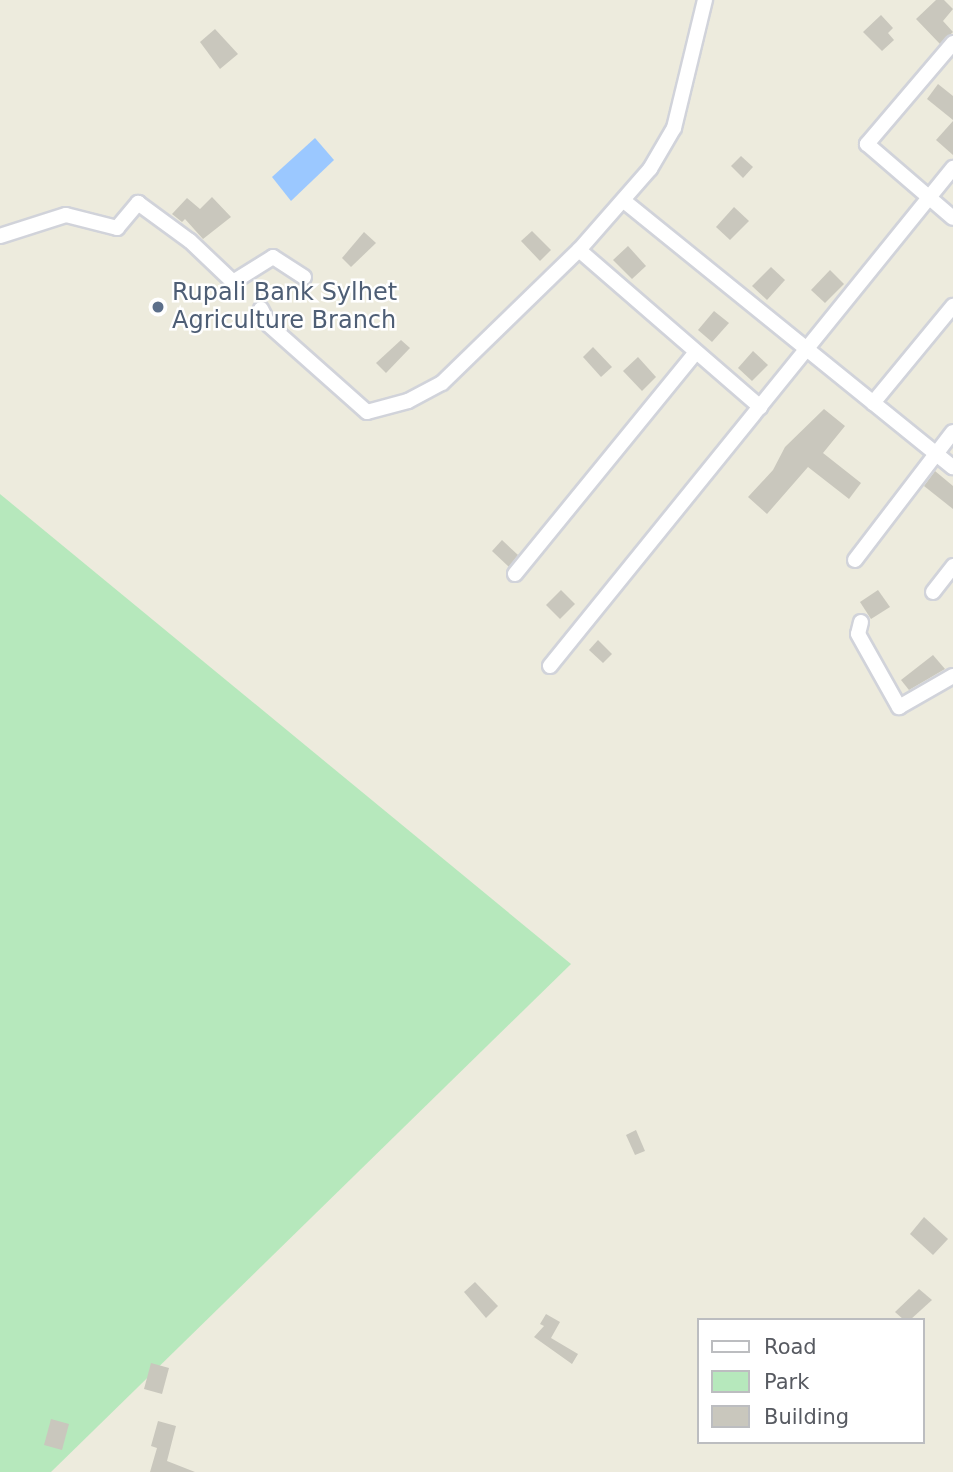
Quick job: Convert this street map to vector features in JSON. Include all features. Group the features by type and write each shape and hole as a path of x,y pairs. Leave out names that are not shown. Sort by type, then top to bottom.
{"street":[{"path":"261,309 269,325 360,407 376,411 442,383 579,250 624,201 674,128 705,0"},
{"path":"953,43 867,144 953,218"},
{"path":"550,666 953,168"},
{"path":"624,201 953,467"},
{"path":"0,236 11,236 66,215 117,229 138,203 190,241 233,282 273,257 304,277"},
{"path":"579,250 760,407"},
{"path":"873,403 953,306"},
{"path":"515,574 696,352"},
{"path":"855,560 953,432"},
{"path":"933,592 953,566"},
{"path":"862,622 858,634 899,708 953,676"}],"green space":[{"path":"0,494 571,964 51,1472 0,1472"}],"water":[{"path":"315,138 334,160 291,201 272,177"}],"building":[{"path":"936,0 944,0 953,9 943,21 953,32 940,44 916,19"},
{"path":"881,15 893,28 888,33 894,40 882,51 863,32"},
{"path":"215,29 238,54 220,69 200,42"},
{"path":"938,84 953,96 953,120 927,99"},
{"path":"953,121 953,155 936,140"},
{"path":"741,156 753,167 743,178 731,166"},
{"path":"212,197 231,217 203,239 185,219 182,222 172,214 187,198 200,209"},
{"path":"734,207 749,221 730,240 716,227"},
{"path":"532,231 551,250 540,261 521,241"},
{"path":"364,232 376,243 351,267 342,258"},
{"path":"628,246 646,266 632,279 613,260"},
{"path":"771,267 785,280 767,300 752,286"},
{"path":"830,270 844,284 825,303 811,290"},
{"path":"714,311 729,323 712,342 698,330"},
{"path":"401,340 410,348 386,373 376,363"},
{"path":"593,347 612,367 601,377 583,357"},
{"path":"753,351 768,365 752,381 738,368"},
{"path":"638,357 656,377 642,391 623,371"},
{"path":"824,409 845,426 823,453 861,483 849,499 808,467 767,514 748,497 773,470 785,447"},
{"path":"935,471 953,486 953,509 924,486"},
{"path":"502,540 518,555 509,567 492,551"},
{"path":"561,590 575,604 560,619 546,605"},
{"path":"878,590 890,607 871,619 860,602"},
{"path":"598,640 612,654 603,663 589,650"},
{"path":"933,655 945,669 909,690 901,680"},
{"path":"636,1130 645,1151 635,1155 626,1135"},
{"path":"924,1217 948,1239 933,1255 910,1234"},
{"path":"475,1282 498,1306 486,1318 464,1292"},
{"path":"919,1289 932,1300 912,1318 902,1318 895,1312"},
{"path":"546,1314 560,1322 551,1338 578,1354 572,1364 534,1337 544,1326 540,1324"},
{"path":"151,1363 169,1368 162,1394 144,1389"},
{"path":"51,1419 69,1424 62,1450 44,1445"},
{"path":"158,1421 176,1426 167,1461 195,1472 150,1472 157,1448 151,1446"}],"place":[{"name":"Rupali Bank Sylhet Agriculture Branch","path":"158,307"}]}
